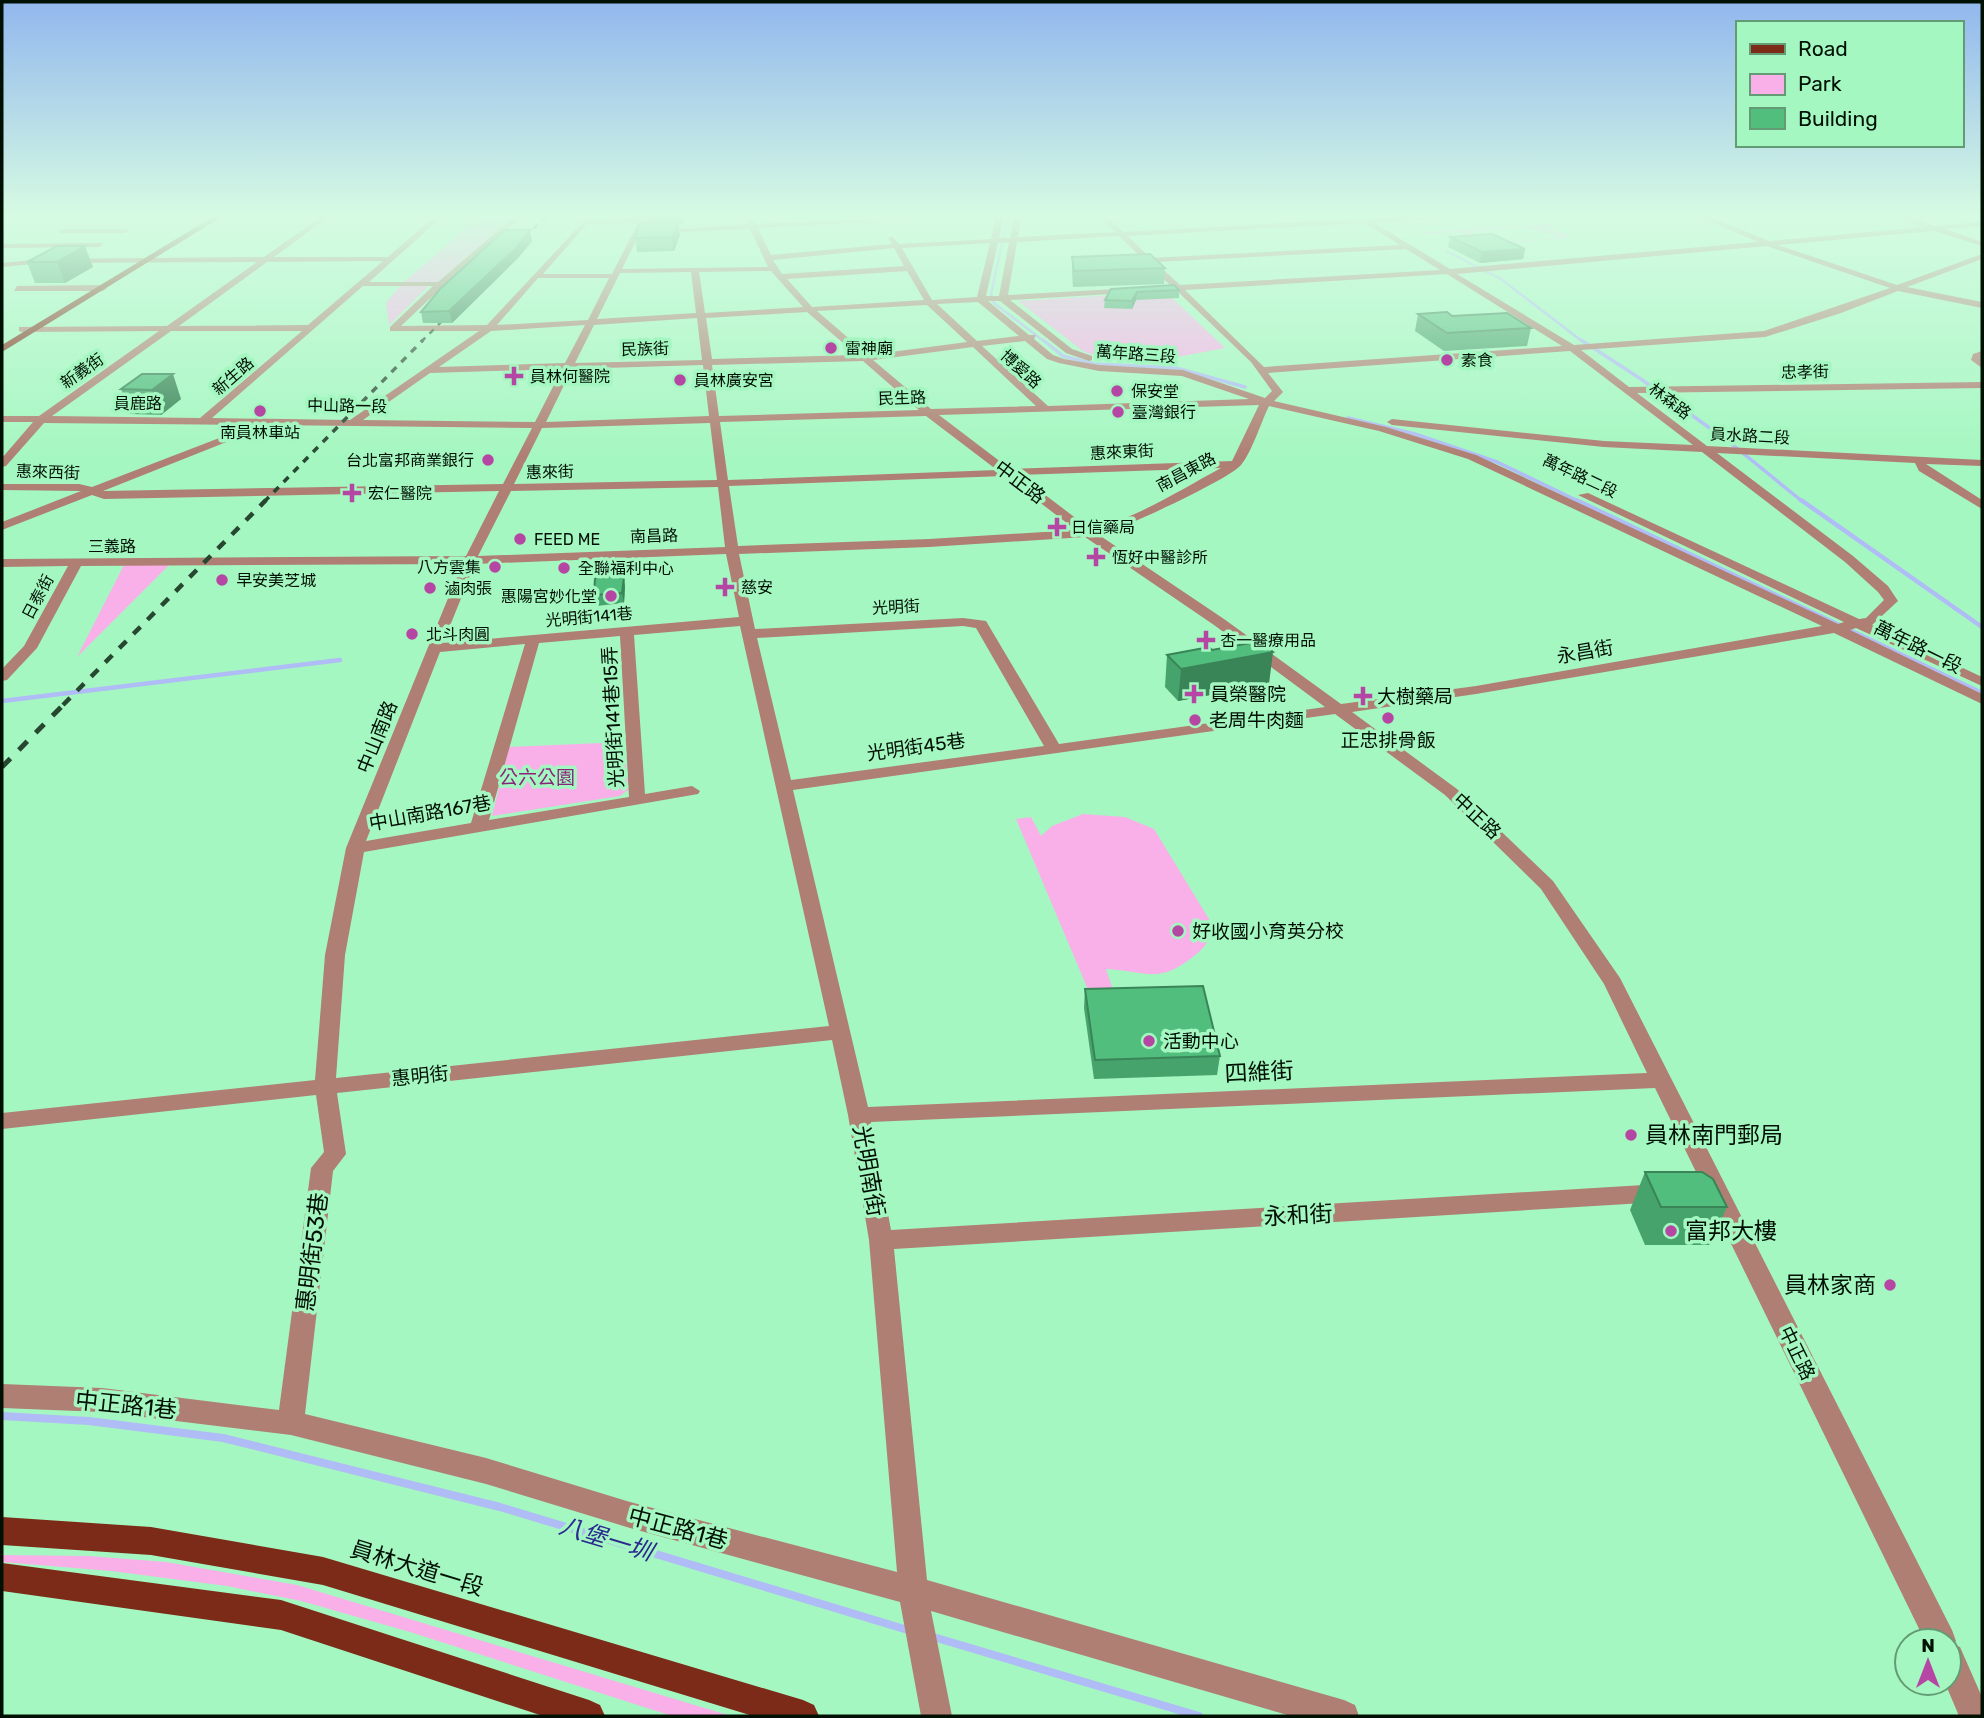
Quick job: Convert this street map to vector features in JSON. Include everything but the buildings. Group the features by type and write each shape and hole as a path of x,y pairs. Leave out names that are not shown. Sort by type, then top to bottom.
{"main road":[{"path":"2,340 76,296"},
{"path":"2,349 90,296"},
{"name":"員林大道一段","path":"2,1531 151,1541 323,1571 803,1716"},
{"path":"2,1577 281,1615 589,1716"}],"street":[{"name":"新義街","path":"2,464 42,419 213,296"},
{"name":"新生路","path":"204,420 348,296"},
{"path":"427,296 393,329 489,328 1048,296"},
{"path":"354,421 489,328 519,296"},
{"path":"540,425 604,296"},
{"path":"699,296 705,363 732,551 747,627"},
{"name":"中正路","path":"797,296 929,413 1009,474 1087,533 1140,566 1451,792 1547,885 1613,983 1934,1627"},
{"name":"博愛路","path":"926,296 930,303 1044,408"},
{"path":"1186,296 1263,370 1278,392"},
{"name":"林森路","path":"1487,296 1572,348 1708,450 1883,589 1891,601 1876,618 1837,628"},
{"path":"1263,370 1765,334 1799,325 1876,296"},
{"path":"1938,296 1982,305"},
{"name":"萬年路三段","path":"1003,299 1078,356 1109,362 1159,362 1208,369"},
{"name":"萬年路三段","path":"981,300 1050,357 1100,368 1183,373 1266,402"},
{"path":"22,329 311,328"},
{"name":"民族街","path":"425,370 866,358 1048,335"},
{"path":"1982,354 1976,356 1976,360 1982,365"},
{"name":"忠孝街","path":"1628,390 1982,385"},
{"path":"1265,388 1278,392"},
{"path":"1266,402 1278,392"},
{"name":"萬年路二段","path":"1278,392 1298,402 1454,434 1856,624"},
{"name":"民生路","path":"540,425 1266,402"},
{"name":"南昌東路","path":"1087,533 1120,523 1236,464 1266,402"},
{"name":"萬年路二段","path":"1266,402 1382,429 1472,457 1837,628"},
{"name":"員鹿路","path":"2,419 275,420"},
{"name":"中山路一段","path":"2,526 275,420 540,425"},
{"name":"中山南路","path":"325,1086 335,955 355,848 470,560 504,489 540,425"},
{"name":"員水路二段","path":"1454,434 1982,463"},
{"path":"1919,460 1923,469 1982,505"},
{"name":"惠來東街","path":"1009,474 1236,464"},
{"name":"惠來街","path":"93,491 104,495 292,489 504,489 1009,474"},
{"name":"惠來西街","path":"2,487 79,486 93,491"},
{"name":"南昌路","path":"222,563 470,560 732,551 1087,533"},
{"name":"日泰街","path":"2,677 30,648 76,563"},
{"name":"三義路","path":"2,564 222,563"},
{"name":"光明街","path":"747,627 963,622 981,624 1054,749"},
{"name":"萬年路一段","path":"1856,624 1982,682"},
{"name":"光明街141巷","path":"435,648 627,631 747,627"},
{"name":"光明南街","path":"747,627 859,1115 881,1240 913,1591 936,1716"},
{"name":"萬年路一段","path":"1837,628 1982,700"},
{"name":"永昌街","path":"1339,710 1543,679 1837,628"},
{"name":"光明街141巷15弄","path":"627,631 637,800"},
{"path":"479,826 533,640"},
{"path":"1054,749 1339,710"},
{"name":"光明街45巷","path":"783,786 1054,749"},
{"name":"中山南路167巷","path":"355,848 692,791"},
{"name":"惠明街","path":"2,1121 839,1032"},
{"name":"四維街","path":"859,1115 1661,1080"},
{"name":"惠明街53巷","path":"291,1423 322,1168 335,1154 325,1086"},
{"name":"永和街","path":"881,1240 1716,1190"},
{"name":"中正路1巷","path":"2,1396 102,1400 291,1423 486,1471 630,1515 913,1591 1344,1716"},
{"path":"1963,1689 1975,1716"}],"green space":[{"path":"392,296 419,296 389,325 386,303"},
{"path":"1097,296 1170,296 1225,348 1154,360 1100,357 1083,351 1018,301"},
{"path":"124,565 169,565 77,657"},
{"name":"公六公園","path":"624,742 628,790 620,796 492,816 509,747"},
{"path":"1083,814 1125,817 1154,829 1212,924 1209,939 1202,949 1171,971 1152,974 1106,969 1114,993 1089,992 1016,819 1031,817 1041,836 1052,826"},
{"path":"2,1555 89,1556 166,1562 297,1585 731,1716 672,1716 410,1632 301,1601 227,1586 111,1571 2,1562"}],"waterway":[{"path":"992,296 994,303 1045,342"},
{"path":"1523,296 1583,342"},
{"path":"1043,340 1063,356 1094,364 1176,368 1245,387"},
{"path":"1581,340 1728,441 1803,502"},
{"path":"1348,418 1415,434 1497,462 1580,502"},
{"path":"1576,500 1982,693"},
{"path":"1801,500 1982,627"},
{"path":"2,701 340,660"},
{"name":"八堡一圳","path":"2,1416 89,1421 223,1438 500,1507 911,1631"},
{"name":"八堡一圳","path":"930,1636 1199,1716"}],"railway":[{"path":"423,340 454,309"},
{"path":"264,502 423,340"},
{"path":"63,705 266,500"},
{"path":"2,767 65,703"}],"place":[{"name":"雷神廟","path":"831,348"},
{"name":"素食","path":"1447,360"},
{"name":"員林何醫院","path":"514,376"},
{"name":"員林廣安宮","path":"680,380"},
{"name":"保安堂","path":"1117,391"},
{"name":"南員林車站","path":"260,411"},
{"name":"臺灣銀行","path":"1118,412"},
{"name":"台北富邦商業銀行","path":"488,460"},
{"name":"宏仁醫院","path":"352,493"},
{"name":"日信藥局","path":"1057,527"},
{"name":"FEED ME","path":"520,539"},
{"name":"恆好中醫診所","path":"1096,557"},
{"name":"八方雲集","path":"495,567"},
{"name":"全聯福利中心","path":"564,568"},
{"name":"早安美芝城","path":"222,580"},
{"name":"慈安","path":"725,587"},
{"name":"滷肉張","path":"430,588"},
{"name":"惠陽宮妙化堂","path":"611,596"},
{"name":"北斗肉圓","path":"412,634"},
{"name":"杏一醫療用品","path":"1206,640"},
{"name":"員榮醫院","path":"1194,694"},
{"name":"大樹藥局","path":"1363,696"},
{"name":"正忠排骨飯","path":"1388,718"},
{"name":"老周牛肉麵","path":"1195,720"},
{"name":"好收國小育英分校","path":"1178,931"},
{"name":"活動中心","path":"1149,1041"},
{"name":"員林南門郵局","path":"1631,1135"},
{"name":"富邦大樓","path":"1671,1231"},
{"name":"員林家商","path":"1890,1285"}]}
